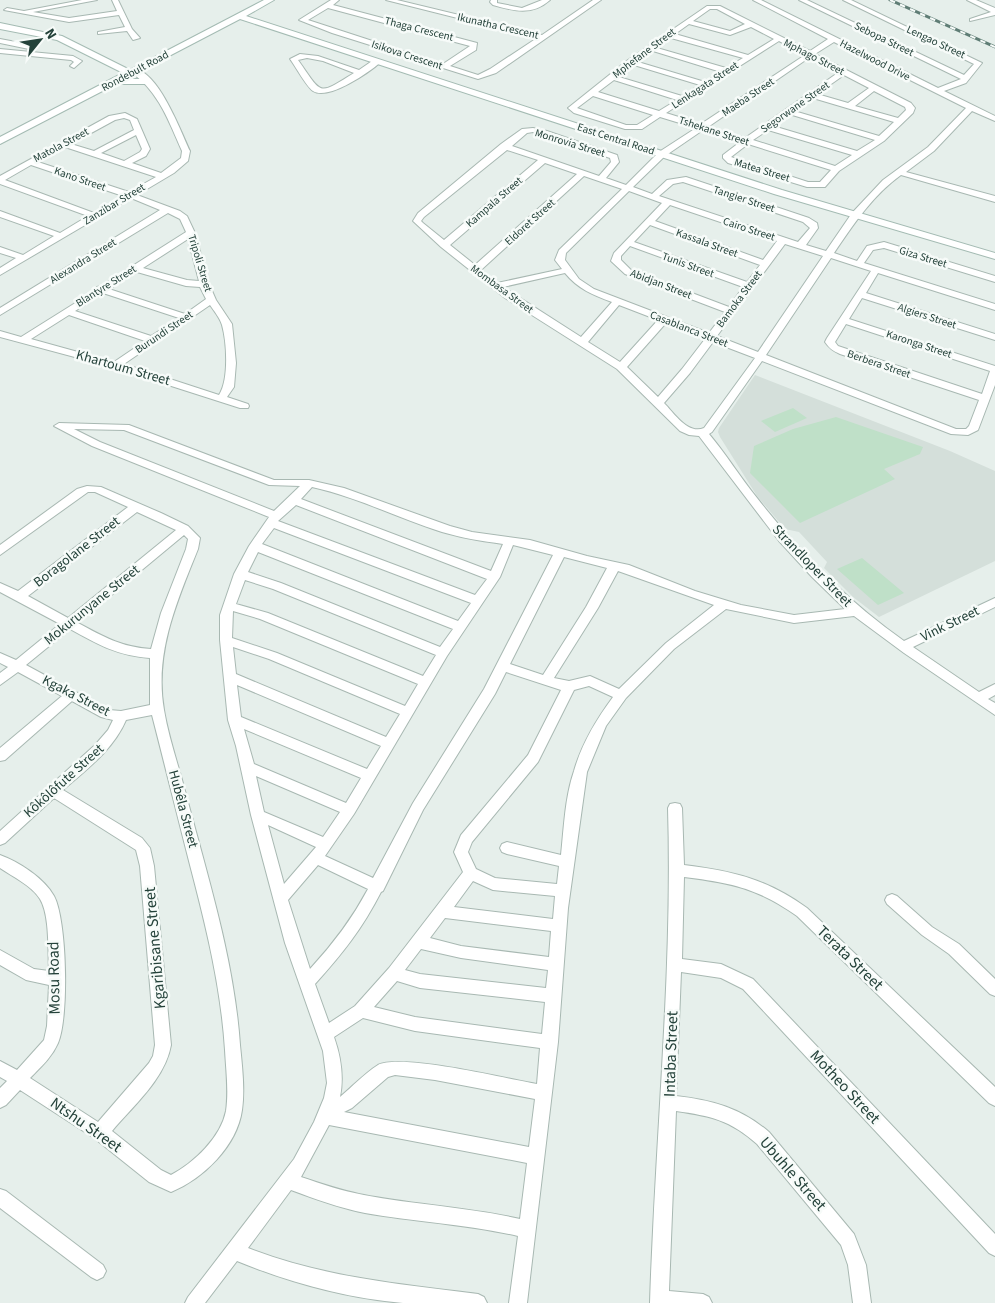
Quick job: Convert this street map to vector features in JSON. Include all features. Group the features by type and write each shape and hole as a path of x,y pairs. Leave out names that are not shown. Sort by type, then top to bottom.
{"street":[{"path":"23,12 94,0"},
{"path":"115,0 129,29 136,38"},
{"name":"Rondebult Road","path":"0,141 270,0"},
{"name":"Isikova Crescent","path":"336,0 303,18 302,21 470,76 484,76 543,38"},
{"name":"Ikunatha Crescent","path":"389,0 543,38 598,0"},
{"path":"494,0 493,2 496,4 524,10 532,9 547,0"},
{"name":"Hazelwood Drive","path":"756,0 995,120"},
{"name":"Sebopa Street","path":"802,0 965,78"},
{"name":"Lengao Street","path":"846,0 974,60 978,65 960,83 937,91"},
{"path":"970,0 995,12"},
{"name":"Thaga Crescent","path":"326,5 474,45 473,48 443,67"},
{"name":"Mphefane Street","path":"632,128 572,108 631,62 706,8 714,7 721,9"},
{"name":"Mphago Street","path":"721,9 908,105 910,110 900,121"},
{"path":"7,10 69,20 121,14"},
{"path":"972,20 995,12"},
{"name":"East Central Road","path":"238,16 662,154 855,215 995,256"},
{"path":"687,22 730,32 735,32 750,24"},
{"path":"0,26 69,39 118,62 153,85 163,100 169,115"},
{"path":"100,33 129,29"},
{"path":"41,34 59,38 132,72 144,82 162,109 169,115"},
{"path":"669,35 747,57"},
{"name":"Lenkagata Street","path":"632,128 642,126 747,57 778,39"},
{"name":"Maeba Street","path":"662,154 833,39"},
{"path":"0,42 50,52 52,55"},
{"path":"650,48 727,71"},
{"path":"0,51 76,59 78,61 74,66"},
{"path":"358,72 308,55 295,58 294,60 314,89 322,92 332,90 378,61"},
{"path":"118,62 153,61"},
{"path":"631,62 706,84"},
{"name":"Segorwane Street","path":"745,142 844,72"},
{"path":"612,77 683,99"},
{"path":"115,82 144,82"},
{"path":"850,106 874,87"},
{"name":"Tshekane Street","path":"592,92 745,142 836,169"},
{"path":"811,95 900,121 881,139 836,169"},
{"path":"703,432 759,357 855,215 898,172 931,149 971,107"},
{"path":"789,112 881,139"},
{"name":"Matola Street","path":"0,180 112,118 124,115 133,119 138,131"},
{"name":"Zanzibar Street","path":"0,272 180,165 186,156 169,115"},
{"path":"767,127 857,154"},
{"name":"Mombasa Street","path":"527,130 504,146 417,218 420,226 508,296 621,367 687,431 703,432"},
{"name":"Monrovia Street","path":"527,130 544,133 614,157 616,159 615,162 600,178"},
{"path":"94,154 138,131 146,151 124,164"},
{"name":"Matea Street","path":"745,142 727,155 729,160 807,184 822,185 836,169"},
{"path":"64,144 162,176"},
{"name":"Cairo Street","path":"504,146 782,241 995,306"},
{"path":"495,286 568,270 560,260 562,252 662,154"},
{"name":"Kampala Street","path":"444,245 544,159"},
{"name":"Kano Street","path":"30,162 129,195"},
{"name":"Eldoret Street","path":"475,270 584,172"},
{"path":"898,172 995,199"},
{"name":"Tangier Street","path":"653,196 670,182 683,179 806,220 814,225 814,228 800,246"},
{"name":"Matola Street","path":"0,180 95,216"},
{"name":"Tripoli Street","path":"129,195 177,213 184,218 191,233 204,284 214,304 219,324 228,340 231,363 228,387 221,398"},
{"name":"Abidjan Street","path":"668,202 615,259 625,271 729,310"},
{"name":"Alexandra Street","path":"0,312 166,210"},
{"path":"0,214 61,236"},
{"name":"Kassala Street","path":"649,222 765,264"},
{"name":"Blantyre Street","path":"23,340 100,289 191,233"},
{"name":"Bamoka Street","path":"658,403 686,371 729,310 782,241"},
{"name":"Tunis Street","path":"629,243 748,286"},
{"name":"Giza Street","path":"859,264 870,248 884,246 995,278"},
{"path":"0,250 24,258"},
{"path":"134,268 186,283 204,284"},
{"name":"Casablanca Street","path":"568,270 584,287 948,431 968,432 974,428 985,398"},
{"name":"Berbera Street","path":"876,270 831,340 831,345 838,350 985,398"},
{"path":"100,289 186,317"},
{"name":"Algiers Street","path":"859,294 995,337"},
{"path":"582,342 618,301"},
{"name":"Burundi Street","path":"116,365 186,317 214,304"},
{"path":"66,312 152,340"},
{"path":"621,367 664,320"},
{"name":"Karonga Street","path":"844,320 995,370"},
{"name":"Khartoum Street","path":"0,334 116,365 244,406"},
{"path":"985,398 995,370"},
{"path":"478,601 273,520 96,444 59,426 125,427 273,483 309,483 340,490 446,529 472,536 510,540 629,569 723,605 794,619 856,612"},
{"name":"Strandloper Street","path":"703,432 780,534 827,585 856,612 995,710"},
{"path":"194,1303 289,1181 312,1145 335,1083 331,1051 306,984 280,899 235,720 225,625 229,606 240,574 255,546 273,520 309,483"},
{"path":"0,551 87,488 97,489 184,529"},
{"path":"294,500 494,577"},
{"name":"Boragolane Street","path":"19,597 136,507"},
{"name":"Mokurunyane Street","path":"0,680 184,529"},
{"name":"Hubêla Street","path":"171,1184 190,1174 212,1152 230,1124 234,1110 234,1058 231,1022 219,948 157,709 156,654 164,617 194,542 194,538 184,529"},
{"path":"280,899 316,858 349,810 406,712 494,577 510,540"},
{"path":"255,546 460,627"},
{"path":"306,984 341,945 378,887 418,807 504,667 560,553"},
{"path":"546,681 592,608 614,566"},
{"path":"240,574 291,592 443,654"},
{"path":"0,587 124,651 156,654"},
{"name":"Vink Street","path":"905,646 995,602"},
{"path":"518,1303 550,1042 559,926 576,792 585,756 601,723 621,695 670,646 723,605"},
{"path":"229,606 264,616 425,682"},
{"path":"226,640 266,653 406,712"},
{"name":"Kgaka Street","path":"0,656 106,714 121,716 157,709"},
{"path":"504,667 546,681 569,686 590,681 621,695"},
{"path":"230,676 387,743"},
{"path":"564,891 493,884 471,873 461,852 466,839 533,758 569,686"},
{"path":"979,698 995,689"},
{"path":"0,756 71,695"},
{"name":"Kôkôlôfute Street","path":"0,839 108,741 121,716"},
{"path":"235,720 368,775"},
{"path":"248,767 349,810"},
{"name":"Kgaribisane Street","path":"53,791 137,842 143,848 147,866 163,1045 161,1058 155,1068 100,1132"},
{"name":"Intaba Street","path":"659,1301 674,965 677,870 675,808"},
{"path":"258,815 326,845"},
{"path":"507,848 567,862"},
{"path":"316,858 378,887"},
{"name":"Mosu Road","path":"0,860 40,888 48,898 53,921 56,1021 53,1038 41,1057 0,1100"},
{"name":"Terata Street","path":"677,870 726,876 748,881 766,887 783,897 802,912 995,1098"},
{"path":"325,1034 361,1011 394,973 471,873"},
{"path":"892,900 927,931 954,949 995,988"},
{"path":"440,912 559,926"},
{"path":"418,942 461,952 556,964"},
{"path":"0,957 31,975 55,979"},
{"name":"Motheo Street","path":"674,965 722,970 748,984 995,1248"},
{"path":"394,973 420,982 554,996"},
{"path":"361,1011 415,1024 550,1042"},
{"name":"Ntshu Street","path":"0,1068 100,1132 155,1176 171,1184"},
{"path":"325,1114 346,1103 383,1071 394,1068 435,1073 544,1093"},
{"name":"Ubuhle Street","path":"669,1103 710,1108 729,1114 749,1124 763,1138 848,1240 857,1265 862,1303"},
{"path":"325,1114 536,1157"},
{"path":"289,1181 335,1197 364,1204 491,1221 527,1229"},
{"path":"0,1197 97,1272"},
{"path":"234,1251 295,1273 327,1281 365,1289 478,1303"},
{"path":"659,1301 703,1303"}],"shaded area":[{"path":"755,375 950,451 995,471 995,561 879,617 853,597 824,568 827,562 799,532 785,529 757,496 720,437 719,428"}],"green space":[{"path":"793,408 807,418 775,432 761,421"},
{"path":"836,417 923,447 920,454 884,469 895,479 800,523 750,473 754,446 793,429"},
{"path":"862,558 904,593 878,605 837,569"}],"railway":[{"path":"890,0 995,47"}]}
